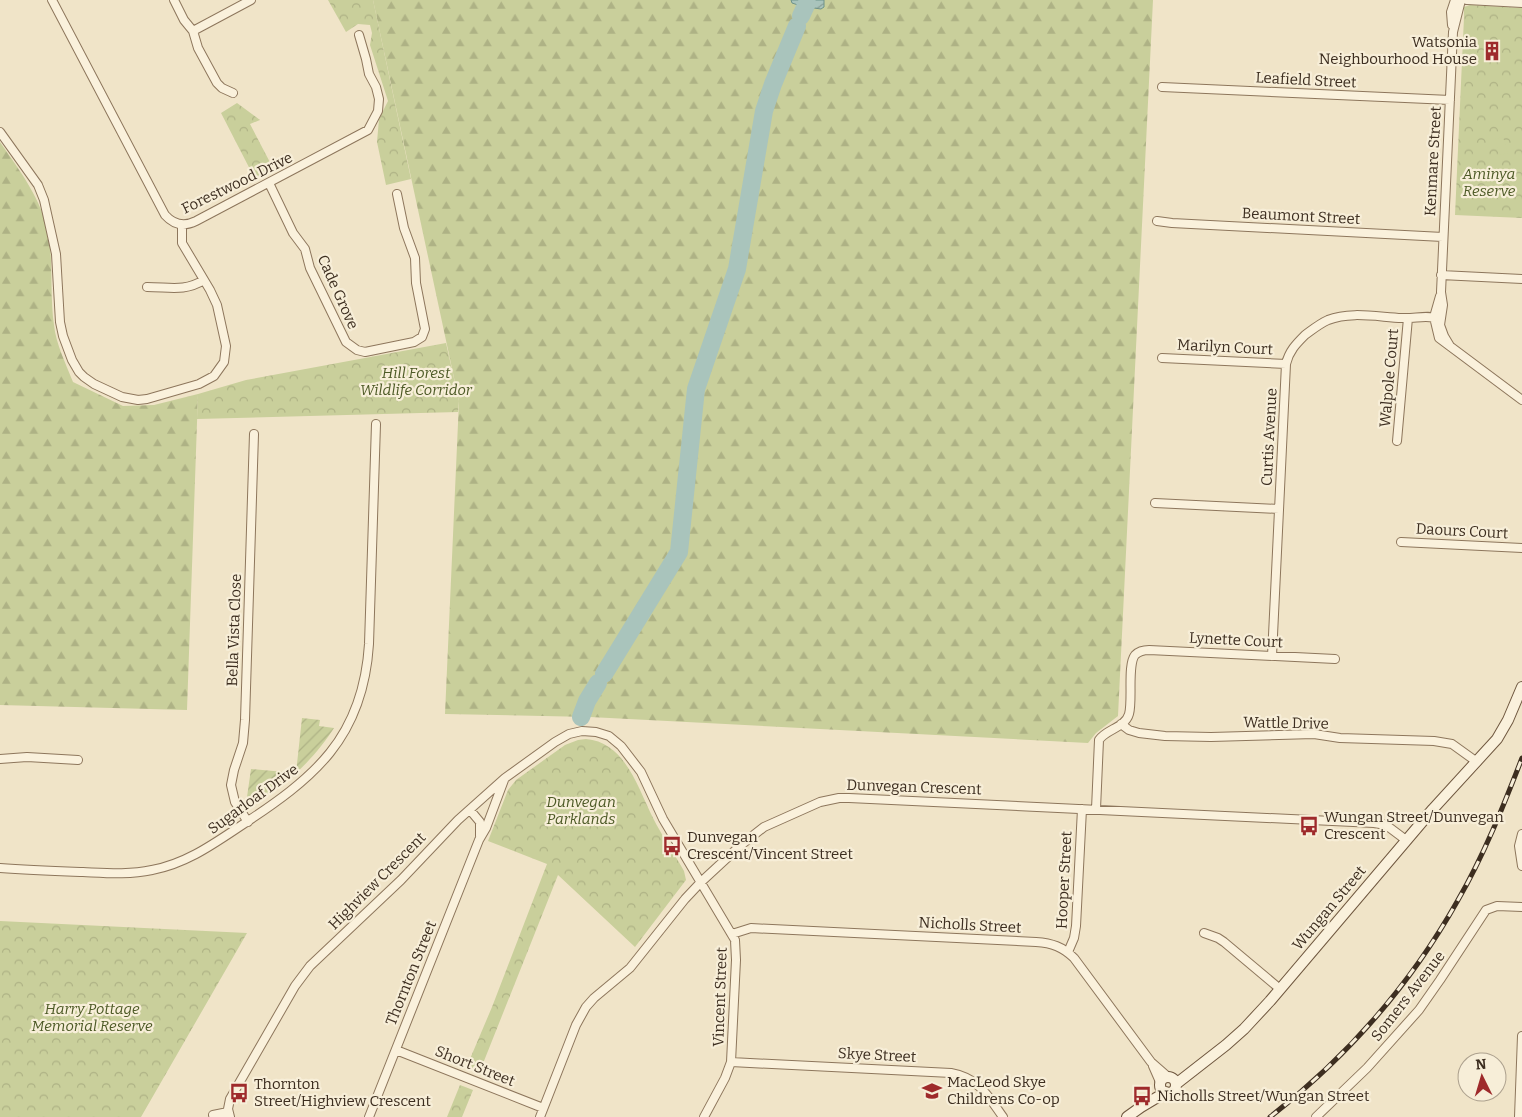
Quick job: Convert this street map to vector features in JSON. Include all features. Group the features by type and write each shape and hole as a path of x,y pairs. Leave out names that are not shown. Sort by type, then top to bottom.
{"street":[{"name":"Forestwood Drive","path":"52,0 165,215 172,222 182,225 194,222 269,183 362,134 370,127 378,111 379,99 376,87 369,74 359,35"},
{"path":"174,0 184,20 193,31 198,48 217,83 222,88 233,93"},
{"path":"193,31 252,0"},
{"name":"Kenmare Street","path":"1436,319 1443,305 1441,292 1443,237 1453,32 1451,12 1455,0"},
{"name":"Kenmare Street","path":"1453,32 1461,0"},
{"path":"1467,0 1522,3"},
{"name":"Leafield Street","path":"1162,87 1450,100"},
{"path":"0,132 38,185 44,200 56,254 61,329 72,360 84,377 117,395 138,400 189,388 205,382 214,376 224,362 226,346 217,305 182,243 182,225"},
{"name":"Cade Grove","path":"269,183 293,233 305,249 310,268 343,337 351,347 365,352 414,342 419,340 424,333 416,283 415,258 404,228 397,194"},
{"name":"Beaumont Street","path":"1157,221 1443,237"},
{"path":"1442,275 1522,279"},
{"path":"147,287 186,288 204,280"},
{"name":"Curtis Avenue","path":"1272,656 1286,364 1288,356 1294,346 1313,329 1337,317 1408,318 1421,316 1436,319"},
{"name":"Walpole Court","path":"1398,441 1408,318"},
{"path":"1436,319 1450,346 1522,400"},
{"name":"Marilyn Court","path":"1162,358 1286,364"},
{"name":"Sugarloaf Drive","path":"0,868 128,874 164,868 189,858 215,844 294,789 321,764 348,727 359,700 366,671 369,644 376,424"},
{"name":"Bella Vista Close","path":"248,822 235,802 231,785 246,720 254,434"},
{"path":"1155,503 1279,509"},
{"name":"Daours Court","path":"1401,542 1522,548"},
{"name":"Lynette Court","path":"1121,724 1129,713 1133,659 1144,650 1335,659"},
{"name":"Wungan Street","path":"1127,1117 1167,1083 1198,1066 1244,1029 1433,809 1497,739 1522,688"},
{"path":"1096,809 1099,740 1103,735 1121,724"},
{"name":"Wattle Drive","path":"1121,724 1128,730 1165,736 1211,737 1314,734 1348,738 1434,741 1452,744 1477,762"},
{"name":"Highview Crescent","path":"213,1115 229,1114 228,1104 230,1099 304,973 505,778 540,752 569,734 582,730 602,733"},
{"name":"Vincent Street","path":"602,733 621,746 641,772 659,812 732,934 736,949 731,1062 725,1078 704,1117"},
{"path":"0,759 27,757 78,760"},
{"name":"Thornton Street","path":"369,1117 505,778"},
{"name":"Dunvegan Crescent","path":"540,1117 576,1025 594,998 630,968 685,899 742,845 764,827 829,799 849,798 1374,823 1386,825 1406,840"},
{"path":"481,800 491,805 494,809"},
{"name":"Hooper Street","path":"1068,952 1074,938 1076,926 1082,809"},
{"name":"Thornton Street","path":"470,810 480,822 479,840"},
{"path":"1522,834 1519,846 1522,863"},
{"name":"Somers Avenue","path":"1316,1117 1367,1068 1419,1010 1486,910 1497,906 1522,907"},
{"name":"Nicholls Street","path":"732,934 751,928 1053,944 1068,952 1083,968 1167,1083"},
{"path":"1204,933 1224,942 1280,989"},
{"path":"1518,1117 1522,1036"},
{"name":"Short Street","path":"396,1050 543,1108"},
{"name":"Skye Street","path":"731,1062 959,1074 974,1081 1003,1117"}],"green space":[{"path":"328,0 373,0 411,179 386,185 377,142 379,119 388,101 370,45 372,33 370,25 358,24 346,32"},
{"path":"373,0 1153,0 1118,716 1096,733 1088,743 590,717 445,714 459,401"},
{"name":"Aminya Reserve","path":"1470,5 1522,8 1522,218 1455,215 1464,7"},
{"path":"237,103 260,120 250,124 274,170 255,179 221,113"},
{"path":"1503,137 1508,153 1500,155 1495,139"},
{"path":"0,142 30,187 46,224 50,248 55,332 73,382 123,406 154,405 198,394 187,710 0,705"},
{"name":"Hill Forest Wildlife Corridor","path":"446,343 459,401 458,412 197,419 198,394 246,380"},
{"path":"302,718 320,720 319,726 334,728 318,750 297,772"},
{"name":"Dunvegan Parklands","path":"586,739 599,742 611,748 628,768 657,825 684,871 686,880 635,947 558,875 480,1071 467,1066 492,1007 547,864 488,841 508,790 516,780 565,745"},
{"path":"251,769 296,773 273,791 261,798 248,801"},
{"name":"Harry Pottage Memorial Reserve","path":"0,921 247,933 141,1117 0,1117"},
{"path":"460,1085 473,1090 462,1117 447,1117"}],"water":[{"path":"791,0 824,0 824,7 821,9 814,8 807,3 801,6 792,3"}],"waterway":[{"path":"801,16 807,3"},
{"path":"604,674 679,552 696,389 737,269 764,111 797,26"},
{"path":"581,717 587,701 598,683"}],"railway":[{"path":"1270,1117 1325,1070 1350,1045 1375,1018 1419,961 1440,931 1476,866 1522,758"}],"place":[{"name":"Watsonia Neighbourhood House","path":"1492,51"},
{"name":"Wungan Street/Dunvegan Crescent","path":"1309,826"},
{"name":"Dunvegan Crescent/Vincent Street","path":"672,846"},
{"name":"MacLeod Skye Childrens Co-op","path":"932,1091"},
{"name":"Thornton Street/Highview Crescent","path":"239,1093"},
{"name":"Nicholls Street/Wungan Street","path":"1142,1096"}]}
